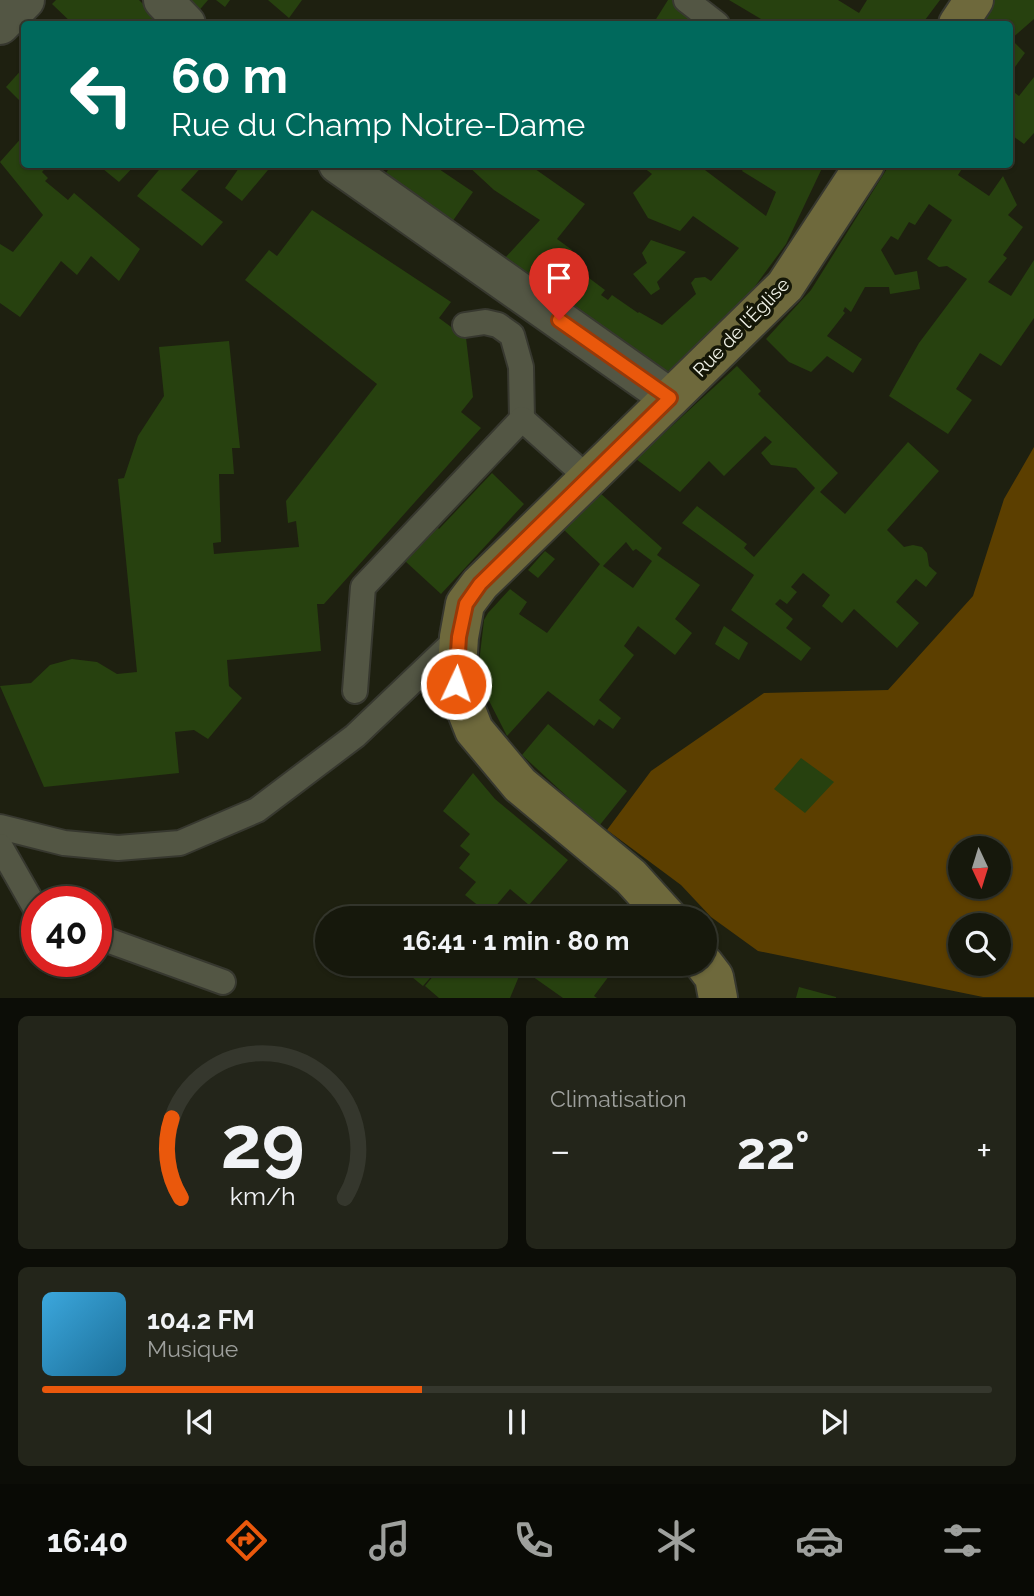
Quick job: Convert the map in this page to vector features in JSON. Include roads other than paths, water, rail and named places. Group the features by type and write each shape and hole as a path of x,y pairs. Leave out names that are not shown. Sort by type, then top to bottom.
{"street":[{"path":"0,25 25,0"},
{"path":"163,0 183,21"},
{"path":"960,21 974,0"},
{"path":"344,168 670,398"},
{"name":"Rue de l'Église","path":"657,906 631,877 520,785 474,730 456,684 459,637 466,604 480,584 785,286 862,168"},
{"path":"713,976 718,998"}],"lane":[{"path":"686,0 712,21"},
{"path":"355,691 363,587 522,419 521,368 512,335 498,325 485,322 465,326"},
{"path":"522,419 588,478"},
{"path":"0,827 64,843 118,848 180,843 257,810 355,736 459,637"},
{"path":"0,846 23,886"},
{"path":"112,942 223,982"}]}
